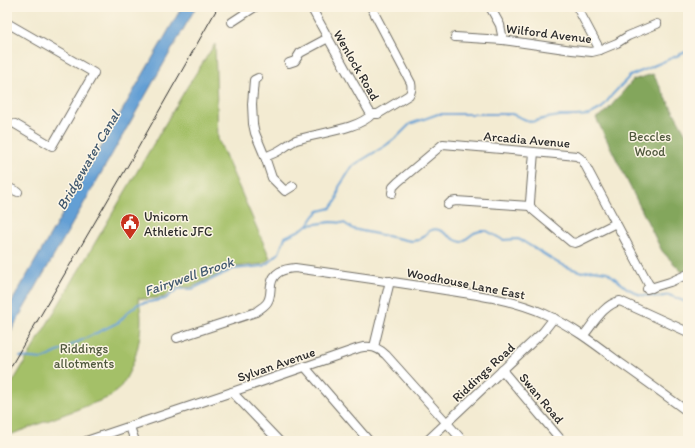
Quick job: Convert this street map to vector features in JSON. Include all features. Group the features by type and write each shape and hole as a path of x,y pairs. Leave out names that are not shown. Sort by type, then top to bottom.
{"street":[{"path":"232,22 237,15 255,7"},
{"name":"Wenlock Road","path":"311,7 372,114"},
{"path":"265,157 279,151 294,141 345,128 368,118 372,114 378,114 409,95 412,87 411,83 371,7"},
{"path":"490,7 500,25 503,40"},
{"path":"577,7 600,50"},
{"path":"7,23 94,73 52,146 15,124"},
{"name":"Wilford Avenue","path":"455,37 503,40 592,52 617,43 633,34 657,24"},
{"path":"295,64 300,53 328,38"},
{"path":"254,78 252,104 253,124 258,142 272,178 283,194 293,186"},
{"name":"Arcadia Avenue","path":"392,193 393,187 398,182 443,144 577,156 581,159 616,222 648,283 649,288 670,282 688,274"},
{"path":"534,152 530,202 530,206 533,210 573,242 578,242 616,222"},
{"path":"7,187 18,192"},
{"path":"448,205 451,202 456,201 530,206"},
{"name":"Woodhouse Lane East","path":"177,338 256,312 266,304 269,299 273,278 276,274 287,269 295,268 390,281 508,301 554,318 573,328 688,412"},
{"path":"390,281 374,347 386,354 463,441"},
{"path":"584,336 601,313 616,302 623,302 688,332"},
{"name":"Riddings Road","path":"427,441 543,332 554,318"},
{"name":"Sylvan Avenue","path":"86,441 364,346 374,347"},
{"path":"305,367 370,441"},
{"name":"Swan Road","path":"502,370 562,441"},
{"path":"232,392 279,441"},
{"path":"130,427 135,441"}],"green space":[{"name":"Riddings allotments","path":"215,44 218,139 270,258 263,264 233,267 191,287 177,287 164,297 146,299 138,298 141,320 136,355 127,377 119,389 110,397 7,436 7,392 187,87"},
{"name":"Beccles Wood","path":"653,74 688,138 688,269 682,272 662,251 596,118 606,112 633,80"}],"water":[{"path":"182,7 196,7 7,338 7,310"}],"waterway":[{"path":"308,225 319,211 331,208 337,200 339,187 352,167 385,146 410,124 438,114 512,114 531,122 560,116 589,115 602,108 630,76 688,51"},
{"name":"Fairywell Brook","path":"20,357 43,359 119,322 138,304 165,299 178,289 192,289 233,269 264,266 279,253 285,237 308,225 331,222 344,223 353,229 411,241 419,240 429,231 434,229 442,231 453,239 462,242 474,233 487,231 503,240 518,239 558,263 570,268 582,272 593,270 607,272 627,288 640,295 659,297 669,295 688,303"}],"tram line":[{"path":"7,373 218,7"}],"place":[{"name":"Unicorn Athletic JFC","path":"130,240"}],"water label":[{"name":"Bridgewater Canal","path":"88,160"}]}
